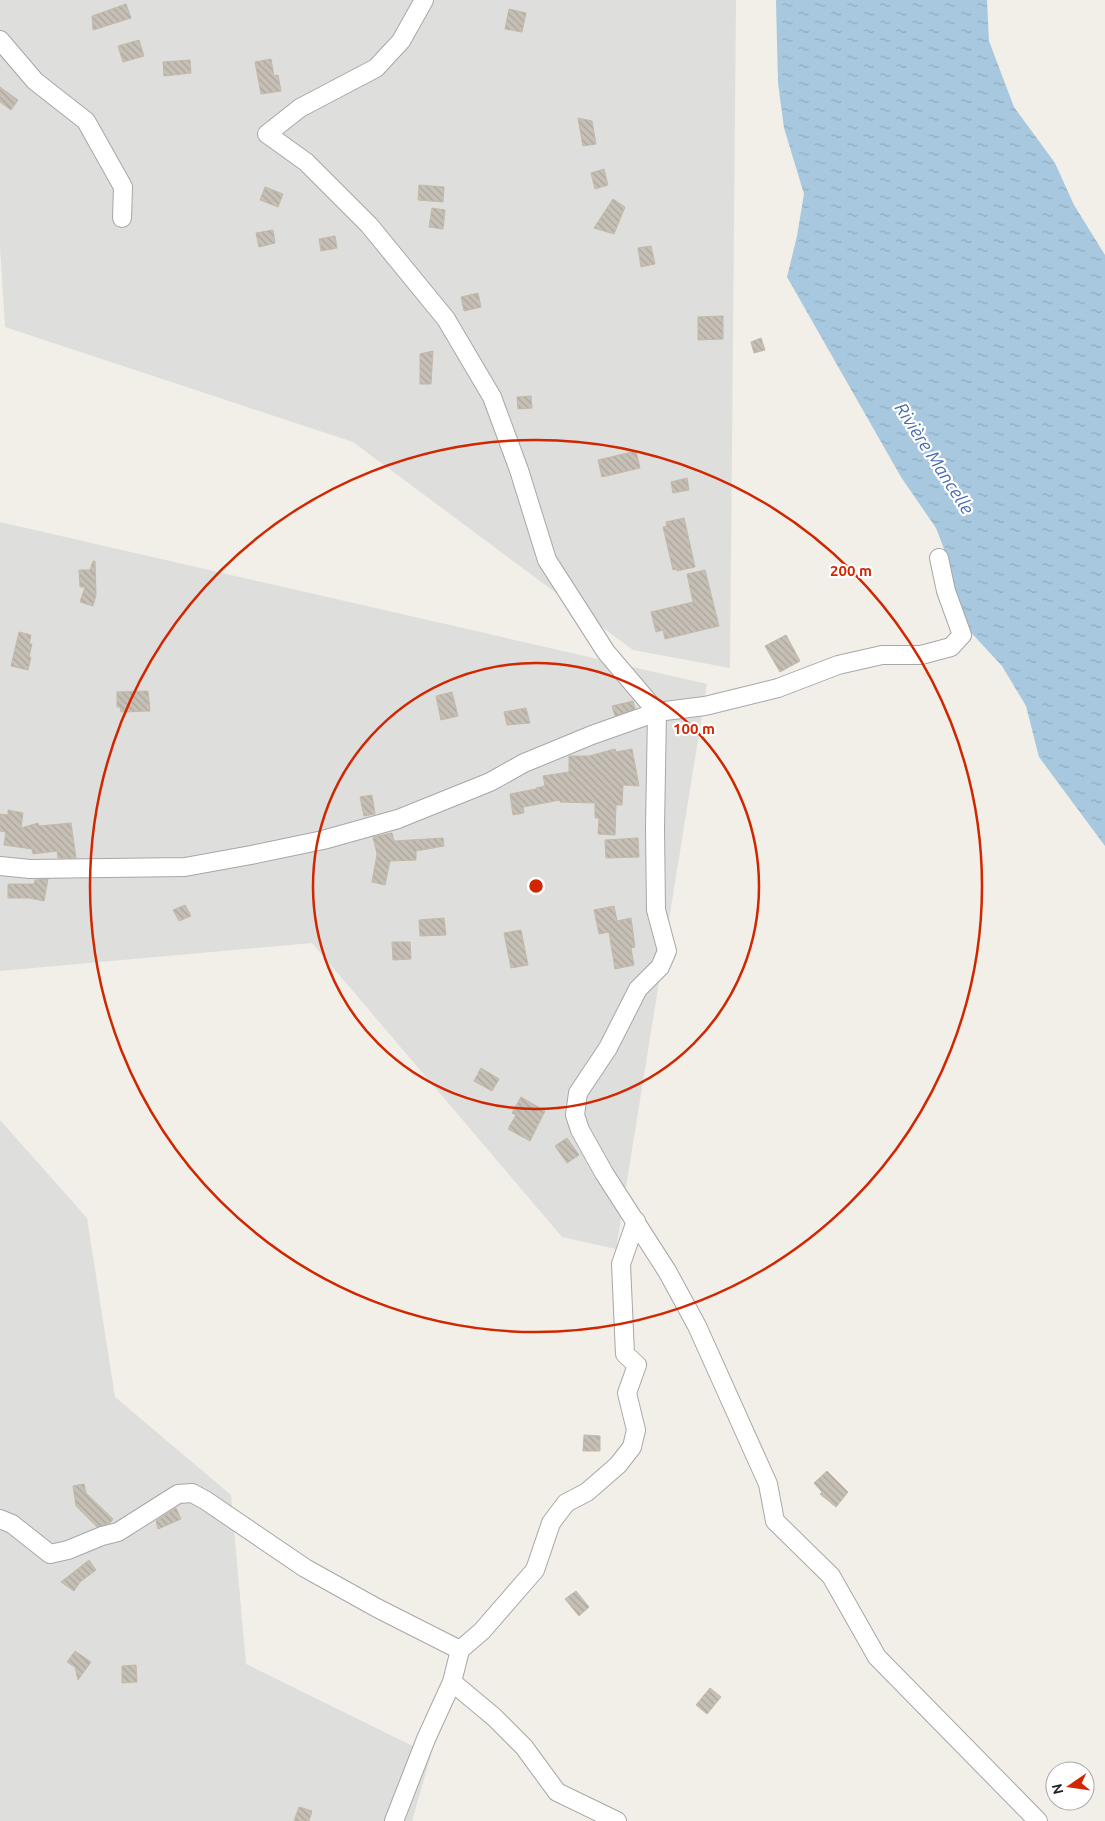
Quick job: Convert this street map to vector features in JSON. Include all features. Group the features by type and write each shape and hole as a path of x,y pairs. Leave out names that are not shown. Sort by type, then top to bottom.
{"street":[{"path":"424,0 401,41 376,68 300,108 267,134 306,162 369,225 446,319 492,397 519,470 547,560 606,652 657,712 656,910 667,951 660,967 638,990 608,1048 578,1093 575,1115 580,1130 604,1173 636,1220 667,1271 697,1326 768,1484 775,1521 831,1576 877,1657 1038,1821"},
{"path":"0,40 35,81 86,122 122,187 122,218"},
{"path":"0,866 30,869 185,867 251,856 323,840 398,819 490,782 524,763 592,735 657,712 705,706 778,688 838,665 882,655 921,655 951,647 962,635 946,591 939,558"},
{"path":"394,1821 426,1739 452,1682 460,1650 482,1632 535,1570 551,1523 566,1503 587,1492 618,1465 632,1447 636,1430 627,1393 637,1365 625,1354 622,1264 636,1220"},
{"path":"0,1519 12,1524 50,1554 68,1550 102,1536 118,1532 178,1494 192,1493 206,1500 305,1568 377,1608 460,1650"},
{"path":"452,1682 494,1717 524,1748 557,1792 618,1821"}],"shaded area":[{"path":"0,0 736,0 730,668 633,650 353,442 5,327 0,247"},
{"path":"0,522 707,684 616,1249 562,1237 312,943 0,971"},
{"path":"0,1120 87,1218 115,1397 231,1495 246,1664 431,1755 412,1821 0,1821"}],"water":[{"name":"Rivière Mancelle","path":"776,0 987,0 989,41 1014,107 1055,163 1074,205 1105,255 1105,846 1039,757 1026,706 1002,666 965,626 946,554 936,528 901,477 787,277 797,236 804,194 784,128 778,83"}],"building":[{"path":"126,4 131,18 93,30 92,16"},
{"path":"509,9 526,13 522,32 505,29"},
{"path":"139,40 144,56 123,62 118,46"},
{"path":"271,59 274,76 278,75 281,91 261,94 255,62"},
{"path":"190,60 191,73 164,76 163,62"},
{"path":"0,87 18,100 11,110 0,102"},
{"path":"578,118 592,121 596,144 583,146"},
{"path":"604,169 608,185 595,189 591,173"},
{"path":"419,185 444,187 443,202 418,200"},
{"path":"265,187 283,194 278,207 260,200"},
{"path":"613,199 625,207 614,234 594,228"},
{"path":"432,208 445,210 443,229 429,227"},
{"path":"273,230 275,243 259,247 256,233"},
{"path":"335,236 337,248 321,251 319,239"},
{"path":"651,246 655,264 641,267 638,248"},
{"path":"478,293 481,307 464,311 461,297"},
{"path":"723,316 723,339 698,340 698,317"},
{"path":"761,338 765,350 754,353 751,342"},
{"path":"433,351 431,384 420,384 420,354"},
{"path":"531,396 532,408 518,409 517,397"},
{"path":"636,451 640,468 602,477 598,460"},
{"path":"687,478 689,490 673,493 671,482"},
{"path":"684,518 695,567 677,571 677,569 673,570 663,527 667,526 666,522"},
{"path":"93,561 95,561 96,595 93,606 80,602 85,587 80,587 79,570 90,570"},
{"path":"705,570 719,626 665,639 663,630 656,632 651,612 693,602 687,574"},
{"path":"19,632 31,635 29,644 32,644 29,657 31,657 28,670 11,666"},
{"path":"786,635 800,661 780,672 765,646"},
{"path":"148,691 150,711 121,712 120,707 117,707 117,692"},
{"path":"452,692 458,716 441,720 436,696"},
{"path":"633,701 635,709 615,716 612,706"},
{"path":"526,708 530,723 507,725 504,712"},
{"path":"615,749 616,752 632,749 639,786 623,785 622,805 616,805 615,835 598,834 599,818 595,818 595,803 560,802 560,800 523,807 524,813 513,815 510,794 545,786 543,776 569,772 569,756 589,756"},
{"path":"372,795 375,814 364,816 360,797"},
{"path":"8,810 23,813 21,828 38,823 39,826 71,823 76,858 58,858 57,851 33,854 32,849 4,845 6,832 0,831 0,814 8,815"},
{"path":"392,833 394,841 443,838 444,846 416,851 416,860 390,861 385,885 372,882 377,854 373,837"},
{"path":"638,838 639,857 606,858 605,840"},
{"path":"48,879 44,901 29,898 8,898 8,884 34,884 35,880"},
{"path":"185,905 191,916 179,921 173,910"},
{"path":"614,906 617,921 631,918 635,947 631,948 634,965 615,969 609,932 599,934 594,910"},
{"path":"444,918 446,935 420,936 419,920"},
{"path":"521,930 528,965 511,968 504,933"},
{"path":"392,942 410,942 411,959 393,960"},
{"path":"481,1068 499,1079 492,1091 474,1081"},
{"path":"521,1097 545,1111 530,1141 508,1129 516,1115 512,1113"},
{"path":"567,1138 579,1155 567,1163 555,1146"},
{"path":"584,1435 600,1436 600,1451 583,1451"},
{"path":"827,1471 848,1492 836,1507 820,1494 822,1492 814,1483"},
{"path":"84,1484 86,1493 113,1519 110,1523 97,1527 76,1506 73,1486"},
{"path":"176,1508 181,1519 158,1529 156,1521"},
{"path":"89,1560 96,1570 80,1582 74,1591 61,1582"},
{"path":"576,1591 589,1607 579,1616 565,1599"},
{"path":"75,1651 91,1662 78,1680 75,1667 67,1662"},
{"path":"136,1665 137,1682 122,1683 122,1666"},
{"path":"710,1688 721,1697 707,1714 696,1705"},
{"path":"299,1807 312,1811 309,1821 294,1821"}]}
